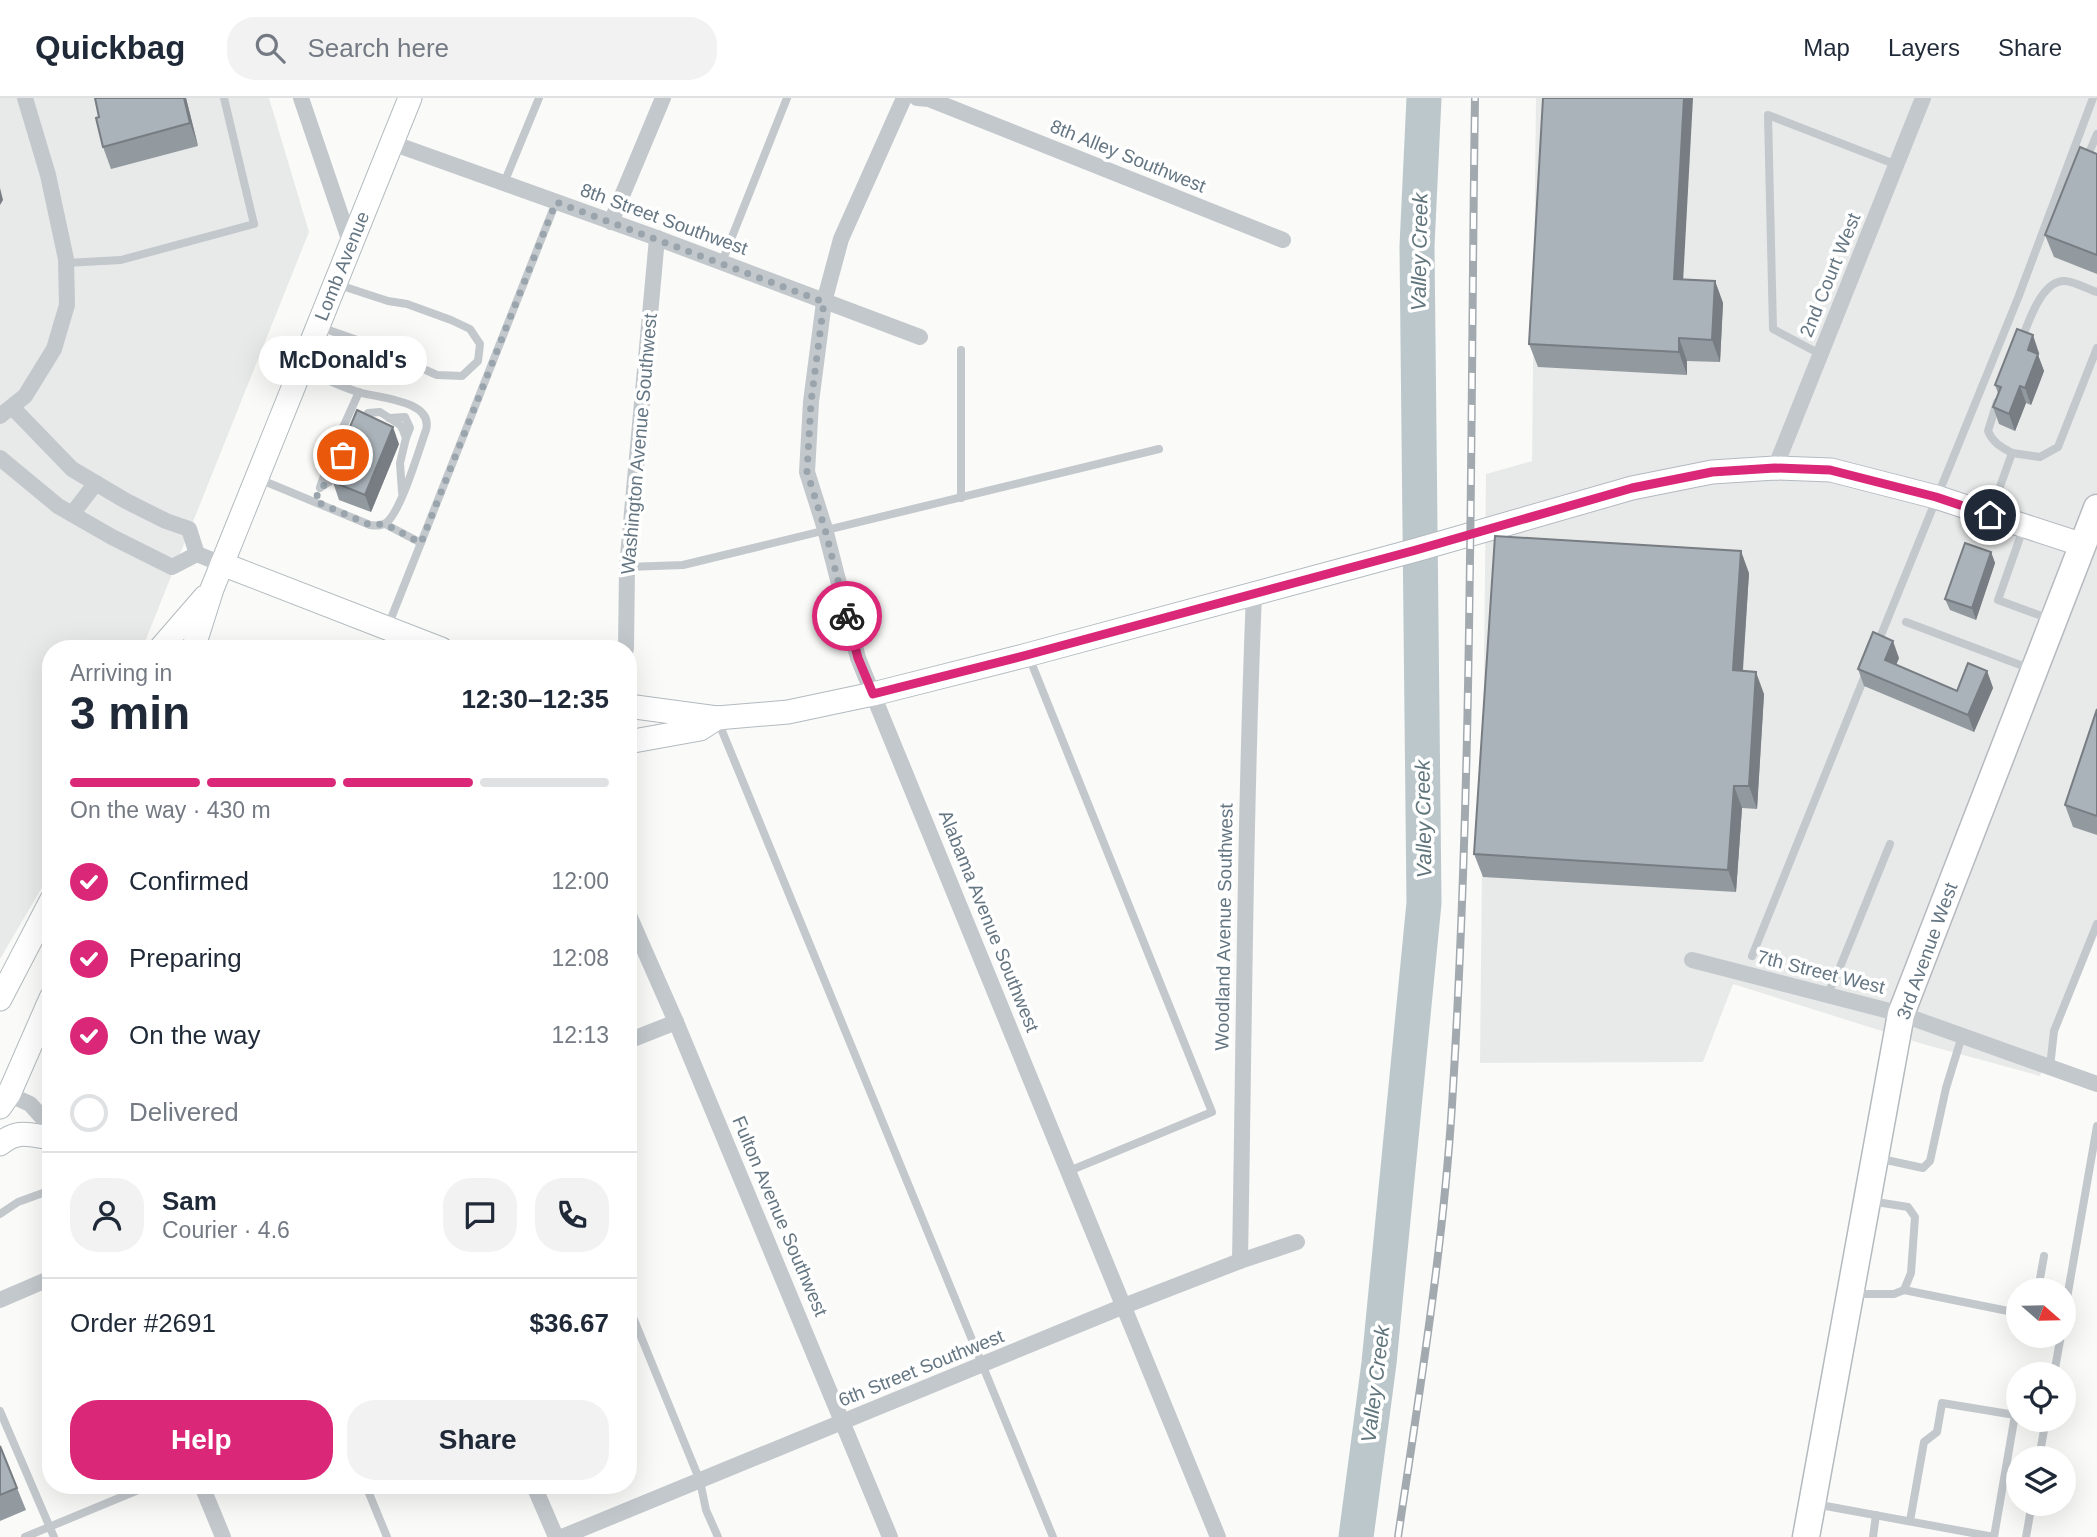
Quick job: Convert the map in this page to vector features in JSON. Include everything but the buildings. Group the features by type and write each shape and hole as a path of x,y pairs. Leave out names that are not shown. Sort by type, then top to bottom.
{"main road":[{"name":"Lomb Avenue","path":"196,640 212,589 410,98"},
{"path":"637,707 717,718 788,712 873,694 1451,540 1632,488 1712,472 1775,468 1830,470 1936,497 2090,547"},
{"name":"3rd Avenue West","path":"1806,1537 1901,1014 2053,620 2090,547 2097,508"},
{"path":"222,564 418,640"},
{"name":"Lomb Avenue","path":"168,640 212,589"},
{"path":"637,740 700,729 717,718"},
{"path":"0,999 42,918"},
{"path":"3,1097 42,1019"},
{"path":"0,1144 9,1137 25,1133 42,1136"}],"street":[{"path":"26,98 48,175 66,263 67,305 54,349 25,396 6,412 72,469 136,506 189,529 197,554"},
{"path":"301,98 351,245"},
{"path":"611,222 663,98"},
{"name":"Alabama Avenue Southwest","path":"904,98 841,239 824,302 811,402 807,472 825,529 858,658 1218,1537"},
{"name":"8th Alley Southwest","path":"917,98 929,99 1283,240"},
{"name":"2nd Court West","path":"1775,468 1923,98"},
{"name":"8th Street Southwest","path":"392,143 657,238 920,337"},
{"name":"Washington Avenue Southwest","path":"626,640 627,567 657,238"},
{"path":"0,458 58,506 172,567 197,554 222,564"},
{"path":"72,514 96,483"},
{"name":"Woodland Avenue Southwest","path":"1240,1261 1246,838 1254,593"},
{"name":"Fulton Avenue Southwest","path":"637,933 890,1537"},
{"name":"7th Street West","path":"1692,960 1901,1014 2097,1084"},
{"path":"637,1037 676,1022"},
{"path":"3,1097 30,1104 42,1117"},
{"name":"6th Street Southwest","path":"562,1537 1124,1306 1297,1242"},
{"path":"0,1300 42,1282"},
{"path":"205,1494 223,1537"},
{"path":"537,1494 556,1537"}],"lane":[{"path":"66,263 121,260 254,224 224,98"},
{"path":"504,183 539,98"},
{"path":"722,262 788,98"},
{"path":"1875,650 2018,298 2093,98"},
{"path":"1821,355 1773,329 1768,115 1897,165"},
{"path":"2084,164 2096,140"},
{"path":"387,628 556,202"},
{"path":"2016,355 2034,307 2054,284 2070,282 2097,292"},
{"path":"317,326 360,341 437,376 462,376 478,361 480,344 470,328 407,304 388,301 334,283"},
{"path":"2002,390 1987,430 1997,445 2012,453 2040,457 2058,447 2097,348"},
{"path":"961,350 961,498"},
{"path":"301,368 359,392 418,408 427,419 426,430 403,495 385,524"},
{"path":"315,501 336,443 359,392"},
{"path":"353,432 368,413 380,412 400,425 406,438 400,463 403,495"},
{"path":"627,567 683,565 1159,449"},
{"path":"1990,515 2012,453"},
{"path":"320,488 335,478 343,455"},
{"path":"257,478 370,525 385,524 421,543"},
{"path":"2024,526 1998,600 2053,620"},
{"path":"1906,622 2034,670"},
{"path":"1027,655 1212,1112 1069,1171"},
{"path":"1752,956 1870,663"},
{"path":"717,718 1053,1537"},
{"path":"1827,995 1890,844"},
{"path":"2050,1067 2054,1031 2097,925"},
{"path":"1875,1157 1923,1168 1930,1161 1946,1088 1962,1035"},
{"path":"2070,1278 2097,1126"},
{"path":"0,1214 18,1202 42,1193"},
{"path":"1867,1200 1908,1207 1915,1217 1910,1273 1904,1290"},
{"path":"2040,1278 2044,1256"},
{"path":"1850,1294 1894,1294 1904,1290 2006,1311"},
{"path":"637,1327 700,1481 706,1510 718,1537"},
{"path":"1812,1504 1994,1537 2015,1415 1942,1403 1937,1432 1924,1442 1910,1521"},
{"path":"0,1411 54,1537"},
{"path":"25,1537 129,1494"},
{"path":"369,1494 387,1537"},
{"path":"1872,1537 1877,1515"},
{"path":"2026,1537 2030,1516"}],"shaded area":[{"path":"0,98 269,98 309,232 146,640 42,640 42,887 0,959"},
{"path":"1536,98 2097,98 2097,930 2040,1076 1923,1044 1733,984 1703,1062 1480,1063 1486,474 1532,461"}],"waterway":[{"name":"Valley Creek","path":"1356,1537 1379,1363 1424,903 1417,246 1424,98"}],"railway":[{"path":"1398,1537 1443,1214 1459,979 1470,602 1475,98"}],"way so far":[{"path":"343,455 335,478 320,488 315,501 370,525 385,524 421,543 556,202 824,302 811,402 807,472 847,616"}],"place":[{"name":"McDonald's","path":"343,455"}],"route":[{"path":"847,616 858,658 873,694 1416,550 1632,488 1712,472 1775,468 1830,470 1936,497 1990,515"}]}
